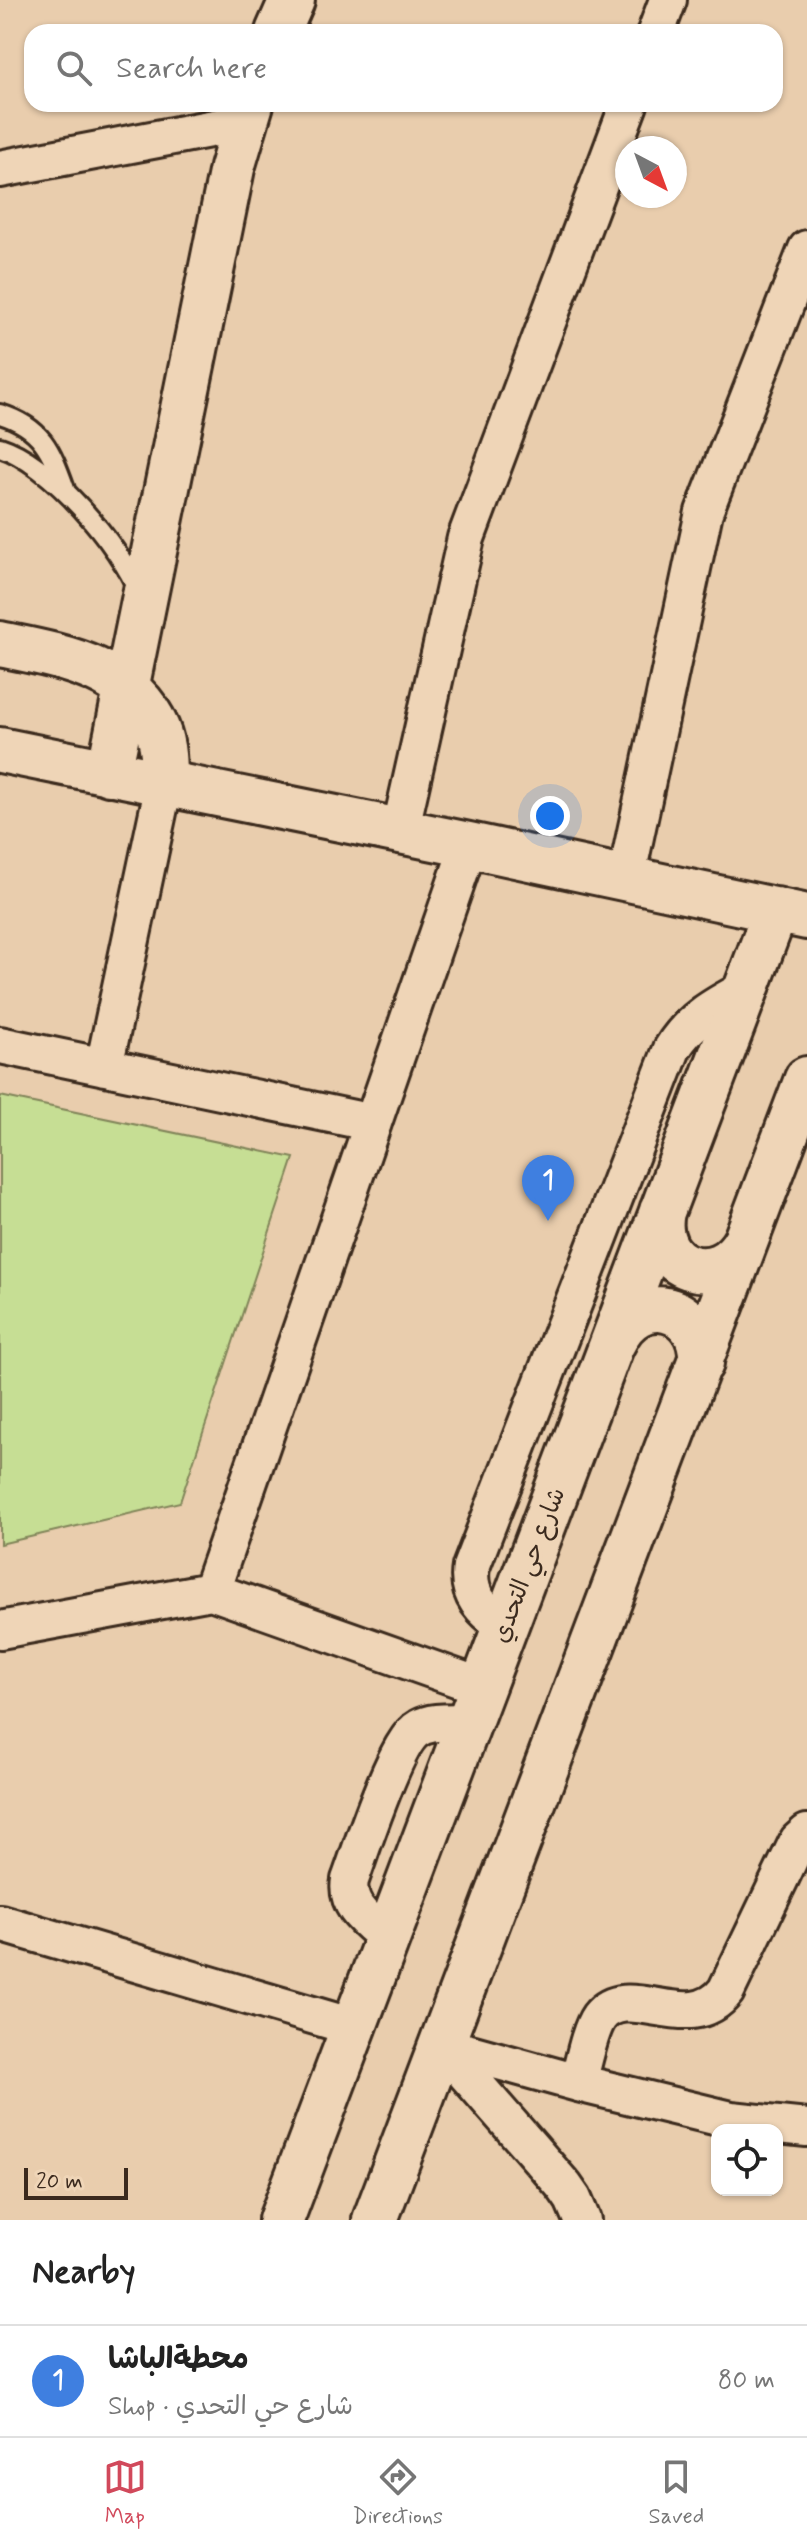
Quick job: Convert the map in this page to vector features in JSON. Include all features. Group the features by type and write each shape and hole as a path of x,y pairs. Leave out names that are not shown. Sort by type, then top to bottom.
{"main road":[{"path":"282,24 292,0"},
{"path":"109,773 232,168 248,113"},
{"path":"0,644 67,658 109,677 128,690 142,702 157,729 163,753 164,784"},
{"path":"0,750 791,914"},
{"name":"شارع حي التحدي","path":"287,2211 353,2027 746,989 791,914"},
{"path":"375,2220 807,1079"},
{"path":"662,1211 661,1236 674,1258 685,1265 709,1269 721,1266 741,1251 746,1240"},
{"path":"613,1341 626,1320 637,1313 662,1309 674,1312 694,1327 699,1338 701,1363"}],"street":[{"path":"659,24 668,0"},
{"path":"400,832 466,538 626,112"},
{"path":"0,169 248,113"},
{"path":"626,879 704,512 807,249"},
{"path":"104,1067 164,784"},
{"path":"211,1591 469,845"},
{"path":"505,1626 487,1612 471,1590 468,1580 471,1567 672,1049 689,1025 703,1013 746,989"},
{"path":"0,1045 373,1123"},
{"path":"0,1630 211,1591 476,1704"},
{"path":"578,2083 597,2020 611,2008 629,2004 701,2010 719,2000 798,1841 807,1833"},
{"path":"0,1923 353,2027"},
{"path":"441,2045 578,2083 731,2120 807,2128"},
{"path":"441,2045 564,2186 582,2220"}],"lane":[{"path":"0,414 32,428 45,443 67,493"},
{"path":"0,447 39,468 67,493 112,549 136,586 144,605"}],"green space":[{"path":"0,1096 294,1158 180,1502 0,1544"}],"place":[{"name":"محطةالباشا","path":"548,1221"}]}
